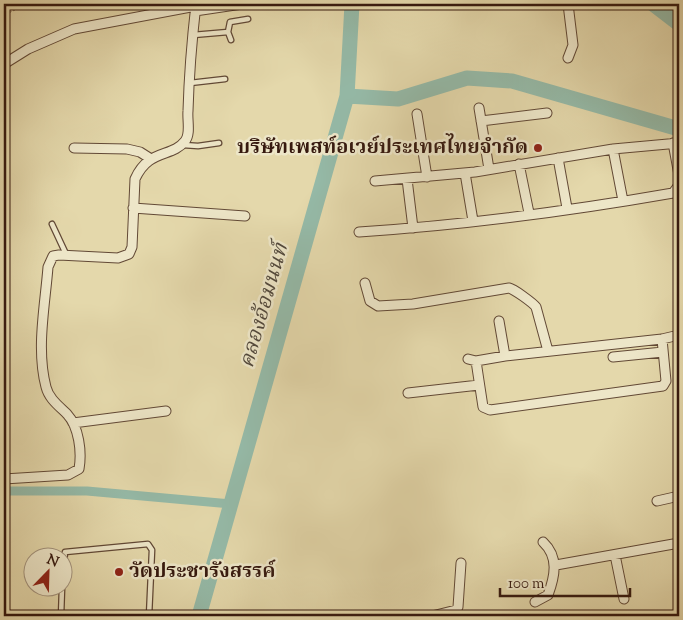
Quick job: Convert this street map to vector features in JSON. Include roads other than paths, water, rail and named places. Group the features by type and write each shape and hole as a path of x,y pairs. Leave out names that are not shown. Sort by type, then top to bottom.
{"street":[{"path":"4,64 28,49 74,29 195,7 242,4"},
{"path":"568,4 573,45 568,58"},
{"path":"4,479 76,472 80,456 73,423 48,394 42,358 48,267 53,256 66,254 118,258 129,254 132,247 135,179 144,164 182,144 188,135 195,7"},
{"path":"479,108 489,169"},
{"path":"481,121 547,113"},
{"path":"417,114 427,177"},
{"path":"375,181 465,173 613,149 676,143 679,175"},
{"path":"74,148 128,149 140,152 151,159"},
{"path":"613,149 623,200"},
{"path":"558,158 568,208"},
{"path":"519,164 529,213"},
{"path":"465,173 473,221"},
{"path":"407,179 413,228"},
{"path":"359,232 473,221 673,193 679,185"},
{"path":"133,208 245,216"},
{"path":"365,283 370,300 378,306 412,304 509,288 536,307 548,351"},
{"path":"498,320 505,356"},
{"path":"662,339 666,381 663,386 490,410 483,407 472,360 662,339 679,335"},
{"path":"612,357 663,352"},
{"path":"408,393 479,385"},
{"path":"73,423 166,411"},
{"path":"657,501 679,496"},
{"path":"535,602 548,595 556,565 550,548 543,542"},
{"path":"556,565 679,543"},
{"path":"615,555 624,599"},
{"path":"432,616 456,610 458,607 461,563"}],"lane":[{"path":"231,40 228,32 230,22 248,19"},
{"path":"193,35 228,32"},
{"path":"190,82 225,79"},
{"path":"182,144 198,146 219,143"},
{"path":"52,224 66,254"},
{"path":"72,551 148,544 152,550 149,616"},
{"path":"61,616 62,598"}],"waterway":[{"name":"คลองอ้อมนนท์","path":"199,616 347,96 352,4"},
{"path":"653,4 679,24"},
{"path":"347,96 398,99 467,78 512,81 679,129"},
{"path":"4,491 87,491 231,504"}],"place":[{"name":"บริษัทเพสท์อเวย์ประเทศไทยจำกัด","path":"538,148"},
{"name":"วัดประชารังสรรค์","path":"119,572"}]}
